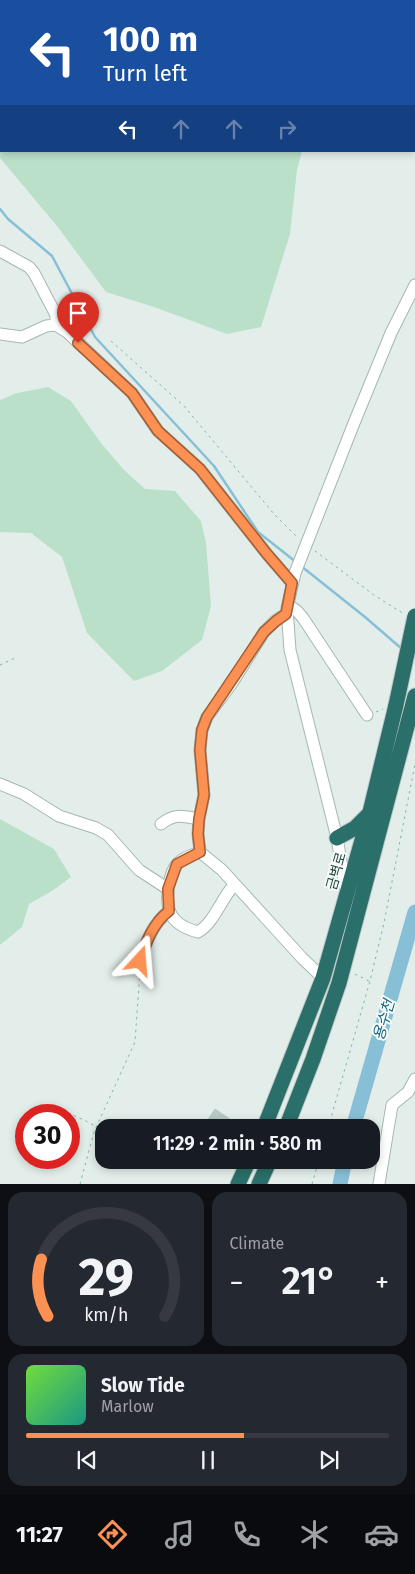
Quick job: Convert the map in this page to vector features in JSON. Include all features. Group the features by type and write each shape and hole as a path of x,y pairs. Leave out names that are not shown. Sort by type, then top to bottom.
{"highway":[{"name":"금벽로","path":"268,1119 323,978 347,894 370,812 396,705 411,616"},
{"path":"290,1119 339,984 415,696"},
{"path":"337,838 361,824 370,812"},
{"path":"238,1184 245,1169"},
{"path":"245,1184 249,1169"},
{"path":"258,1184 266,1169"}],"street":[{"path":"0,251 29,267 34,273 56,315 56,325"},
{"path":"363,898 347,894 337,838 290,650 287,610 293,578 305,547 391,332 415,285"},
{"path":"0,334 22,337 46,326 56,325 66,332 132,393 158,431 200,469 267,554 293,578"},
{"path":"287,610 297,611 304,618 367,715"},
{"path":"287,610 264,632 207,717 202,730 200,750 204,795 198,834 200,852 222,870 302,958 323,978"},
{"path":"0,784 24,794 59,816 96,828 108,835 139,870 168,889"},
{"path":"161,824 170,817 177,816 199,819"},
{"path":"200,852 177,864 168,889 169,911 177,921 188,929 198,932 205,928 228,891 234,885"},
{"path":"140,961 145,944 155,926 169,911"},
{"path":"379,1184 392,1104 408,1092 415,1079"}],"path":[{"path":"111,341 184,406 274,514 305,547 389,606 411,616"},
{"path":"0,665 15,658"},
{"path":"331,1119 370,981 384,923 415,764"},
{"path":"100,1119 136,1042 140,961"},
{"path":"349,972 370,981"},
{"path":"80,1120 95,1127"},
{"path":"80,1184 95,1131"},
{"path":"312,1184 316,1169"}],"green space":[{"path":"0,152 302,152 297,170 290,234 261,327 227,334 157,308 106,292 57,226 0,158"},
{"path":"48,387 71,401 101,443 124,470 145,489 175,491 201,521 206,543 211,606 202,640 162,671 134,681 87,633 62,557 31,533 0,532 0,400 17,393"},
{"path":"0,819 54,849 71,877 52,891 29,904 22,927 0,945"}],"building":[{"path":"215,1109 230,1119 208,1119"}],"waterway":[{"path":"0,209 8,219 52,256 95,337 214,466 258,532 296,562"},
{"path":"301,566 402,649"},
{"name":"용수천","path":"356,1119 415,912"},
{"name":"용수천","path":"340,1184 343,1169"}],"route":[{"path":"78,343 132,393 158,431 200,469 292,583 286,614 264,632 207,717 202,730 200,750 204,795 199,819 200,852 185,858 177,864 171,876 168,889 169,911 155,926 145,944 140,961"}]}
